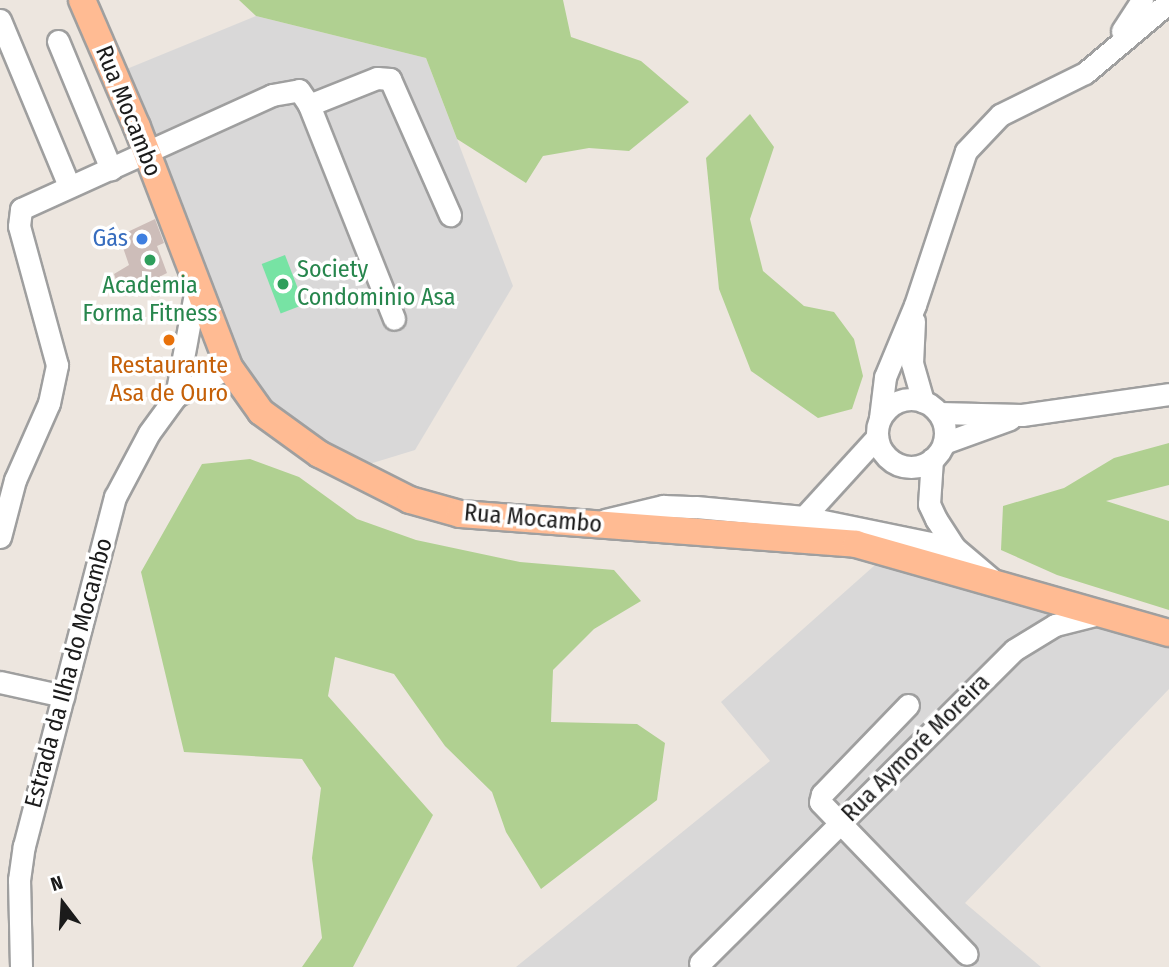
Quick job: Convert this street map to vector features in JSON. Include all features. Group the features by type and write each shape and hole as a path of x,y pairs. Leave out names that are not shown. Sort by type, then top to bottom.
{"main road":[{"name":"Rua Mocambo","path":"82,0 146,151 196,288 229,367 261,412 296,440 410,500 460,514 856,544 1105,613"},
{"path":"1105,613 1169,633"}],"street":[{"path":"1109,50 1142,0"},
{"path":"1022,415 903,466 885,455 878,427 885,377 915,305 961,163 981,131 1000,115 1085,73 1169,2"},
{"path":"0,20 69,186"},
{"path":"58,41 111,169"},
{"path":"306,100 377,78 390,79 450,215"},
{"path":"0,537 15,480 49,403 57,365 19,226 21,209 272,94 291,89 306,100 394,319"},
{"name":"Estrada da Ilha do Mocambo","path":"176,396 196,288"},
{"path":"915,305 911,345 931,407 938,451 929,504 955,548 995,581"},
{"name":"Estrada da Ilha do Mocambo","path":"21,967 19,880 24,846 116,497 149,433 176,396 229,367"},
{"path":"804,517 902,400 931,407 1022,415 1169,394"},
{"path":"587,524 663,506 804,517 955,548"},
{"name":"Rua Aymoré Moreira","path":"700,963 1014,650 1055,625 1105,613"},
{"path":"0,682 63,696"},
{"path":"908,705 822,794 820,802 839,825 967,954"}],"shaded area":[{"path":"256,16 426,58 513,286 415,450 353,469 248,398 117,73"},
{"path":"884,557 1169,635 1169,689 965,903 1041,967 516,967 770,761 721,702"}],"green space":[{"path":"239,0 563,0 571,37 641,61 689,102 629,151 589,148 543,156 526,183 457,139 426,58 256,16"},
{"path":"750,114 774,147 750,219 763,271 804,306 834,312 854,339 863,376 852,409 818,418 751,371 719,289 706,158"},
{"name":"Society Condominio Asa","path":"285,255 304,304 281,313 262,264"},
{"path":"1169,443 1169,485 1106,501 1169,521 1169,610 1057,575 1001,550 1003,506 1064,488 1114,458"},
{"path":"250,459 299,477 357,519 416,540 520,562 614,570 641,601 594,629 553,670 551,722 637,724 665,743 657,800 541,889 506,832 492,792 445,746 394,674 335,657 328,696 433,815 353,967 302,967 322,938 312,858 321,788 302,759 184,752 141,572 202,464"}],"building":[{"path":"155,219 164,243 157,246 167,273 141,286 138,280 119,288 114,274 129,265 119,236"}],"place":[{"name":"Gás","path":"142,239"},
{"name":"Academia Forma Fitness","path":"150,260"},
{"name":"Society Condominio Asa","path":"283,284"},
{"name":"Restaurante Asa de Ouro","path":"169,340"}]}
